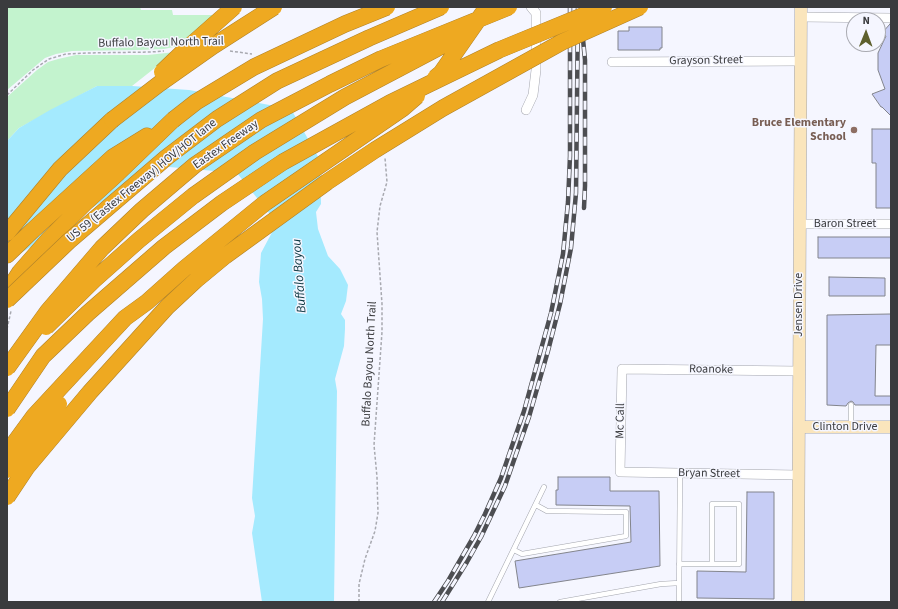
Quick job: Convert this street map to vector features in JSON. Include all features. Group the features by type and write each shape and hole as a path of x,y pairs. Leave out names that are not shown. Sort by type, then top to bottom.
{"highway":[{"path":"7,233 60,169 183,52 234,7"},
{"path":"112,120 159,84 213,46 274,7"},
{"path":"7,292 20,272 48,240 173,120 196,102 254,67 345,24 387,7"},
{"name":"US 59 (Eastex Freeway) HOV/HOT lane","path":"7,300 69,241 167,157 217,119 277,81 369,38 441,7"},
{"path":"7,452 34,416 125,318 147,302 184,269 265,203 402,109 441,73 487,7"},
{"name":"Eastex Freeway","path":"7,368 48,311 102,248 142,210 195,165 262,120 330,84 380,59 509,7"},
{"path":"7,365 94,280 139,240 194,196 255,152 345,97 515,7"},
{"path":"7,409 43,356 88,313 164,247 246,186 283,162 390,103 499,50 604,7"},
{"path":"7,497 27,467 90,392 157,318 196,280 226,256 327,182 442,108 562,42 640,7"},
{"path":"7,255 113,157 173,120"},
{"path":"7,470 54,410 147,302"}],"main road":[{"name":"Jensen Drive","path":"798,602 801,9"},
{"name":"Clinton Drive","path":"799,427 891,427"}],"street":[{"path":"526,110 533,95 536,70 536,13 531,7"},
{"path":"801,9 891,18"},
{"name":"Grayson Street","path":"612,62 801,61"},
{"name":"Baron Street","path":"800,224 891,224"},
{"name":"Roanoke","path":"622,369 799,372"},
{"name":"Mc Call","path":"620,472 622,369"},
{"name":"Bryan Street","path":"620,472 798,475"}],"lane":[{"path":"851,405 851,427"},
{"path":"679,602 680,473"},
{"path":"488,602 544,487"},
{"path":"679,564 712,564 739,564 740,504 712,504 712,564"},
{"path":"514,550 522,554 626,536 626,512 547,511 536,505"},
{"path":"560,602 661,584 679,583"}],"path":[{"name":"Buffalo Bayou North Trail","path":"7,94 33,70 48,59 66,54 167,51"},
{"name":"Buffalo Bayou North Trail","path":"227,51 258,54"},
{"name":"Buffalo Bayou North Trail","path":"359,602 359,584 365,559 375,531 378,513 378,477 374,445 382,332 382,304 377,232 380,206 387,182 385,158"}],"green space":[{"path":"7,7 140,7 141,10 172,10 173,15 218,15 183,45 164,49 72,51 56,54 45,58 7,90"},
{"path":"175,52 132,86 97,86 19,128 7,141 7,97 48,62 76,55 148,55"}],"water":[{"name":"Buffalo Bayou","path":"97,86 132,86 189,90 291,109 320,160 321,204 316,212 318,229 328,256 340,269 348,285 346,301 341,314 345,320 344,346 335,379 337,391 334,602 262,602 252,533 255,516 252,498 263,319 259,282 261,253 277,223 237,173 158,166 7,262 7,141 19,128"}],"building":[{"path":"891,24 891,116 881,107 872,94 885,89 878,70 878,53 886,52 886,28"},
{"path":"629,27 662,27 662,48 660,48 660,50 618,50 618,31 629,31"},
{"path":"872,129 891,129 891,208 876,208 876,163 872,163"},
{"path":"818,237 891,237 891,258 818,258"},
{"path":"829,277 885,278 885,296 829,296"},
{"path":"891,314 891,345 876,345 875,396 891,396 891,405 855,405 851,401 846,406 827,405 827,315"},
{"path":"558,477 610,477 610,491 659,491 660,566 519,588 515,561 631,542 630,506 556,505"},
{"path":"747,492 774,492 774,599 697,598 697,571 746,572"}],"railway":[{"path":"434,602 474,536 501,478 524,411 551,313 563,254 568,202 570,156 570,7"},
{"path":"442,602 481,537 505,486 529,417 560,304 571,248 576,193 578,7"},
{"path":"582,29 585,60 584,208"}],"place":[{"name":"Bruce Elementary School","path":"854,130"}]}
